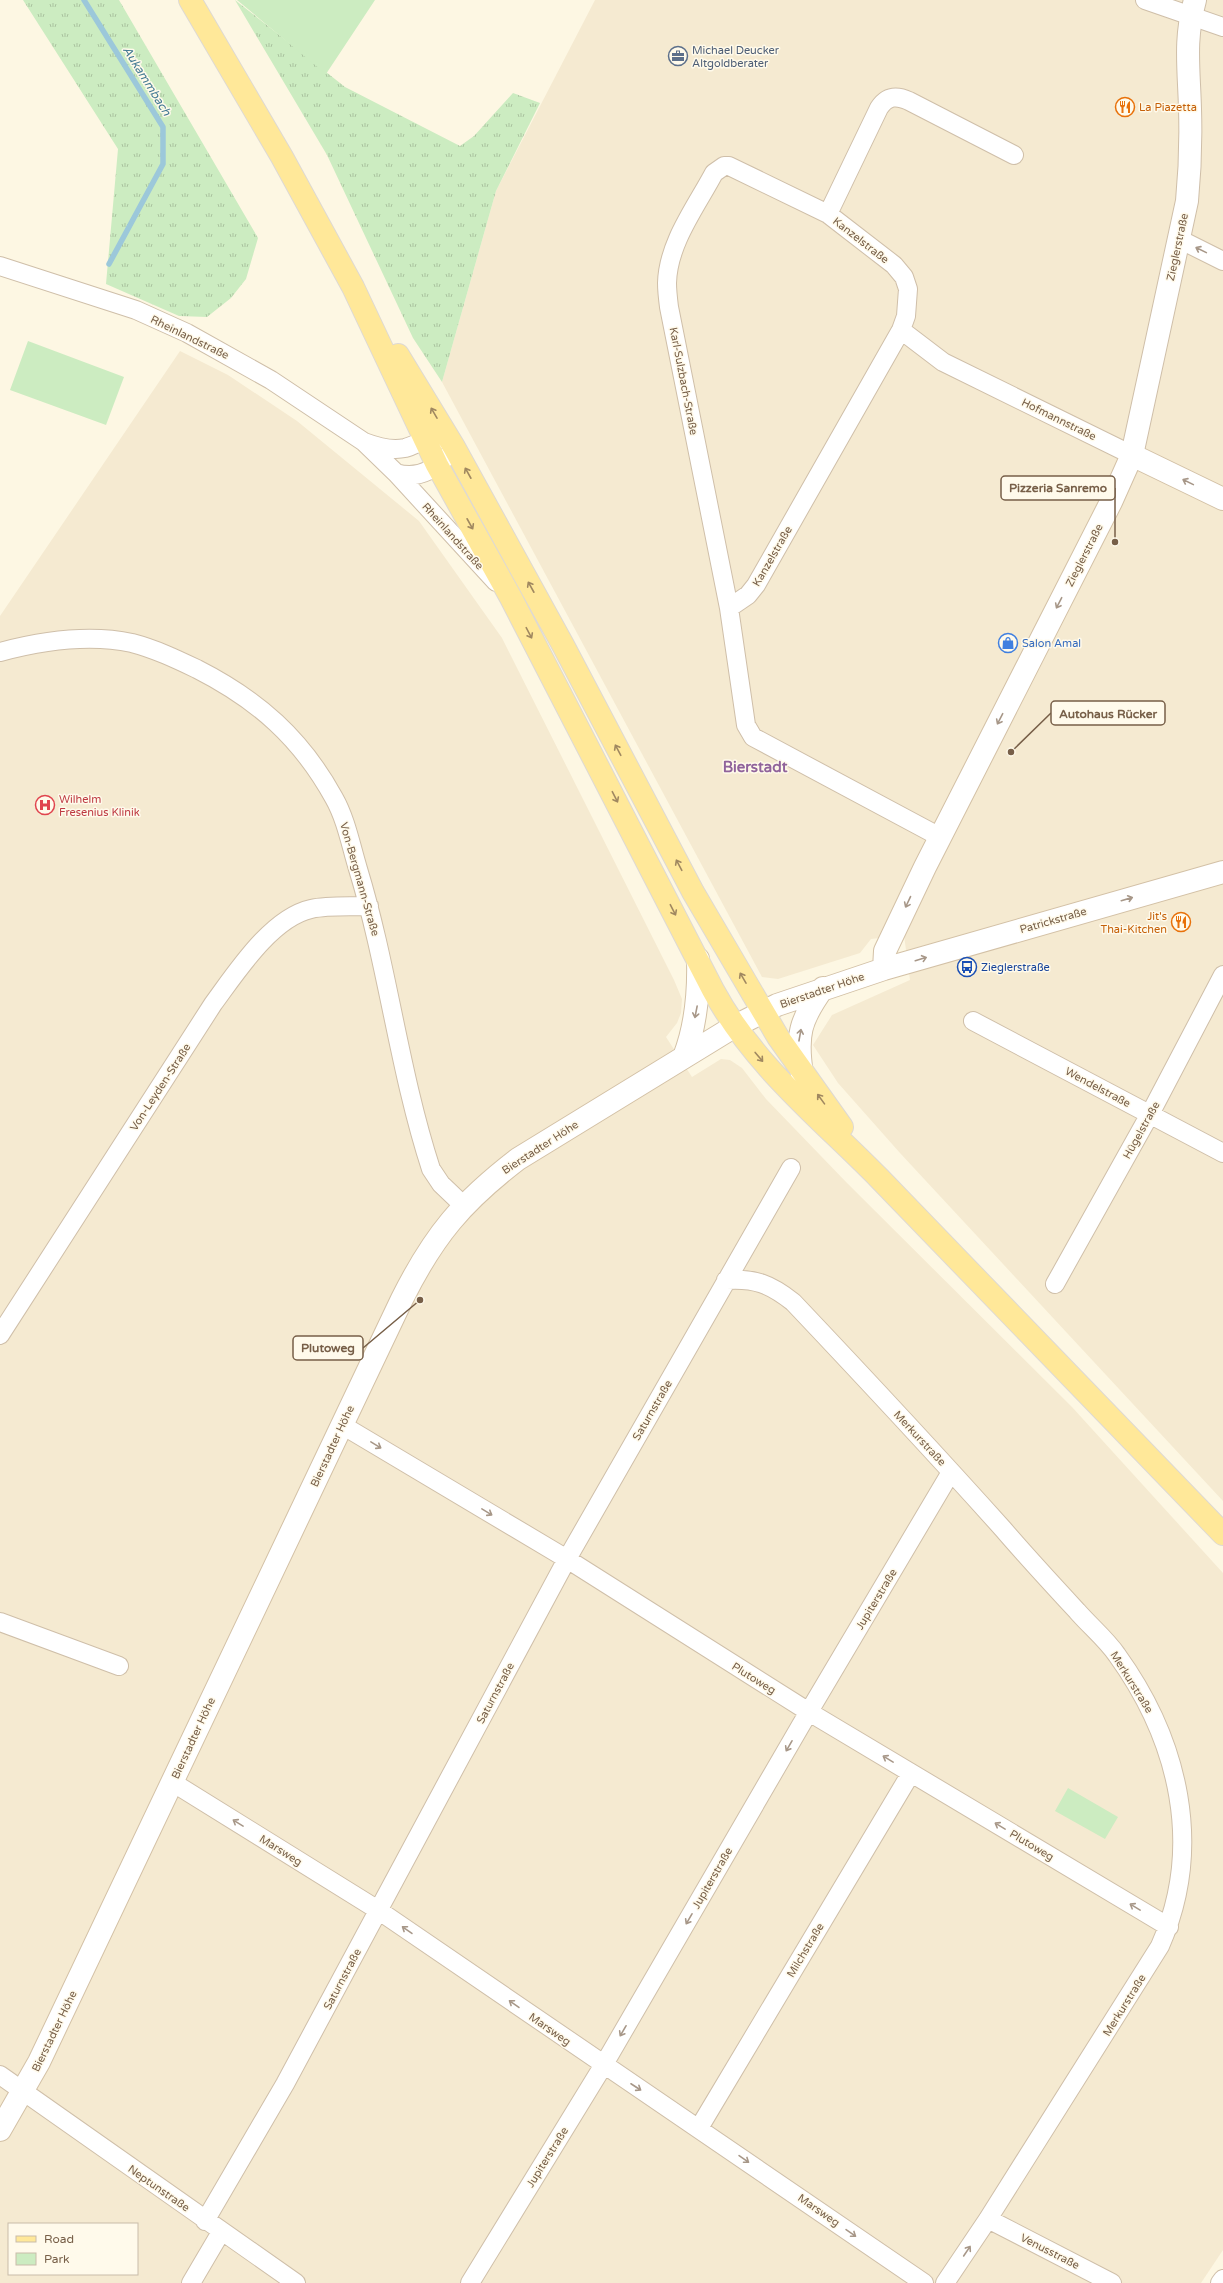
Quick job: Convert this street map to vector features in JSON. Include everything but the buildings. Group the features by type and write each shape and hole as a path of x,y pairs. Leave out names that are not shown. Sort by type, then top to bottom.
{"main road":[{"path":"190,0 282,157 353,287 437,465 510,598 718,998 736,1026 757,1056 785,1087 877,1176 1223,1534"},
{"name":"Zieglerstraße","path":"884,969 885,951 940,837 1107,509 1132,455 1187,201 1190,170 1190,108 1187,58 1193,8"},
{"path":"353,287 422,392 454,447 563,645 693,892 763,1011 802,1074 877,1176"},
{"name":"Hofmannstraße","path":"1132,455 1223,499"},
{"name":"Patrickstraße","path":"884,969 1223,872"},
{"path":"684,1058 697,1009 698,959"},
{"name":"Bierstadter Höhe","path":"0,2130 24,2092 418,1266 440,1234 464,1206 487,1183 518,1159 736,1026 763,1011 822,988 884,969"},
{"path":"802,1074 798,1048 800,1031 812,1004 822,988"}],"street":[{"path":"1145,0 1193,8 1223,27"},
{"name":"Kanzelstraße","path":"828,214 879,108 889,98 900,97 909,101 1014,155"},
{"name":"Kanzelstraße","path":"724,166 736,168 828,214 882,254 904,277 908,303 900,330 756,585 748,595 729,608"},
{"name":"Karl-Sulzbach-Straße","path":"724,166 714,173 678,239 672,255 667,282 669,308 729,608"},
{"path":"1179,240 1223,261"},
{"name":"Rheinlandstraße","path":"0,266 109,300 187,333 271,380 364,442 396,473 510,598"},
{"name":"Hofmannstraße","path":"900,330 943,362 1132,455"},
{"name":"Rheinlandstraße","path":"364,442 385,448 404,448 425,440 440,440 454,447"},
{"path":"396,473 419,476 437,465 454,447"},
{"path":"729,608 748,732 753,737 940,837"},
{"name":"Von-Bergmann-Straße","path":"0,652 60,641 95,640 131,643 172,657 212,677 258,706 282,728 315,766 335,800 370,906 402,1060 426,1156 436,1178 464,1206"},
{"name":"Von-Leyden-Straße","path":"0,1335 209,1011 246,960 280,924 310,909 370,906"},
{"name":"Hügelstraße","path":"1055,1284 1150,1114 1223,975"},
{"name":"Wendelstraße","path":"973,1021 1223,1153"},
{"name":"Saturnstraße","path":"205,2221 285,2084 567,1559 791,1168"},
{"name":"Merkurstraße","path":"726,1280 742,1279 770,1285 793,1302 951,1472 1116,1654 1146,1700 1164,1738 1180,1793 1182,1863 1177,1900 1169,1927 1153,1960 988,2219 945,2283"},
{"name":"Plutoweg","path":"342,1425 567,1559 809,1712 1169,1927"},
{"name":"Jupiterstraße","path":"470,2283 603,2066 809,1712 951,1472"},
{"path":"0,1622 119,1666"},
{"name":"Milchstraße","path":"699,2128 911,1773"},
{"name":"Marsweg","path":"172,1782 378,1910 603,2066 699,2128 924,2283"},
{"name":"Neptunstraße","path":"0,2075 205,2221 296,2283"},
{"name":"Venusstraße","path":"988,2219 1112,2283"},
{"path":"191,2283 221,2232"},
{"path":"1220,2283 1223,2279"}],"shaded area":[{"path":"595,0 1223,0 1223,1501 900,1153 838,1083 813,1045 832,1015 910,980 904,935 871,939 860,953 778,979 762,977 442,382 496,191"},
{"path":"180,351 228,375 297,421 419,521 502,638 674,980 682,999 681,1013 677,1023 666,1037 692,1077 721,1059 730,1060 742,1068 766,1099 847,1183 1072,1407 1223,1573 1223,2250 1201,2283 0,2283 0,616"}],"green space":[{"path":"23,0 119,0 258,238 246,279 231,298 207,317 179,316 106,284 118,149"},
{"path":"235,0 345,87 460,146 474,136 513,93 540,103 496,191 442,382 413,338 327,155"},
{"path":"237,0 375,0 326,74"},
{"path":"28,341 124,377 106,425 10,390"},
{"path":"1068,1788 1118,1817 1105,1839 1055,1811"}],"waterway":[{"name":"Aukammbach","path":"84,0 163,127 163,164 109,264"}],"place":[{"name":"Michael Deucker Altgoldberater","path":"678,56"},
{"name":"La Piazetta","path":"1125,107"},
{"name":"Pizzeria Sanremo","path":"1115,542"},
{"name":"Salon Amal","path":"1008,643"},
{"name":"Autohaus Rücker","path":"1011,752"},
{"name":"Wilhelm Fresenius Klinik","path":"45,805"},
{"name":"Jit's Thai-Kitchen","path":"1181,922"},
{"name":"Zieglerstraße","path":"967,967"},
{"name":"Plutoweg","path":"420,1300"}],"district":[{"name":"Bierstadt","path":"755,767"}]}
